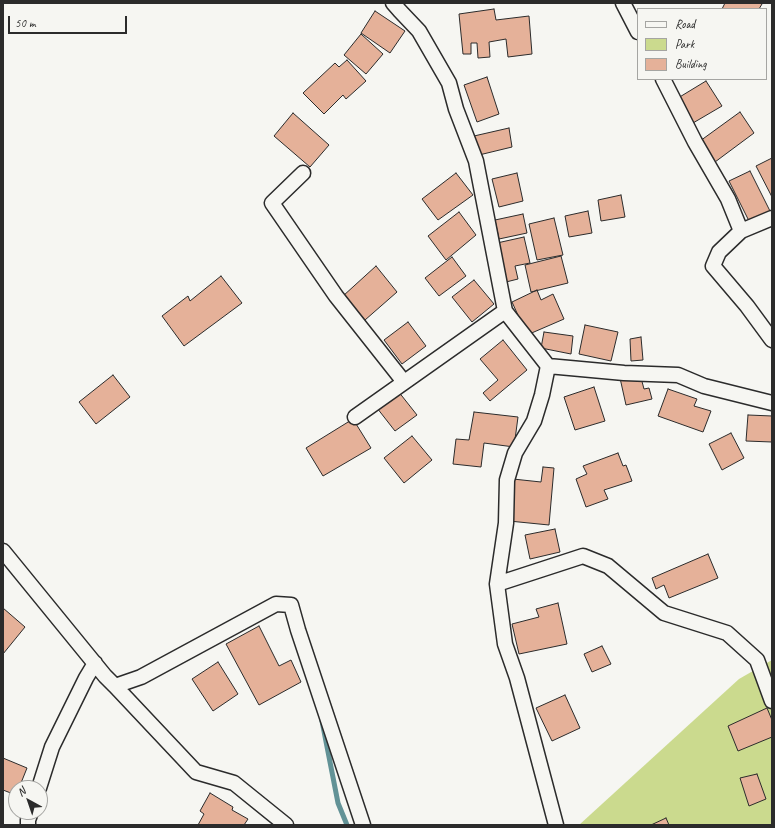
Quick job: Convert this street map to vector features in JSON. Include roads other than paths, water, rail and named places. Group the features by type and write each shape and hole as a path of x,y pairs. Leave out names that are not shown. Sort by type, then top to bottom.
{"street":[{"path":"393,3 419,31 449,83 456,108 476,162 505,311 548,366 624,373 678,375 704,386 772,403"},
{"path":"623,3 637,30"},
{"path":"664,80 695,142 728,199 741,231"},
{"path":"303,173 272,203 336,296 404,382"},
{"path":"772,218 741,231 719,252 713,266 772,340"},
{"path":"356,417 505,311"},
{"path":"548,366 542,395 534,421 515,453 507,480 506,523 497,584 505,644 517,678 556,825"},
{"path":"3,551 95,664 196,772 234,783 286,825"},
{"path":"497,584 583,556 608,566 664,612 727,633 757,660 772,701"},
{"path":"115,686 141,677 276,604 291,605 363,825"},
{"path":"42,780 52,747 86,678 95,664"}],"waterway":[{"path":"322,721 338,803 347,825"}]}
